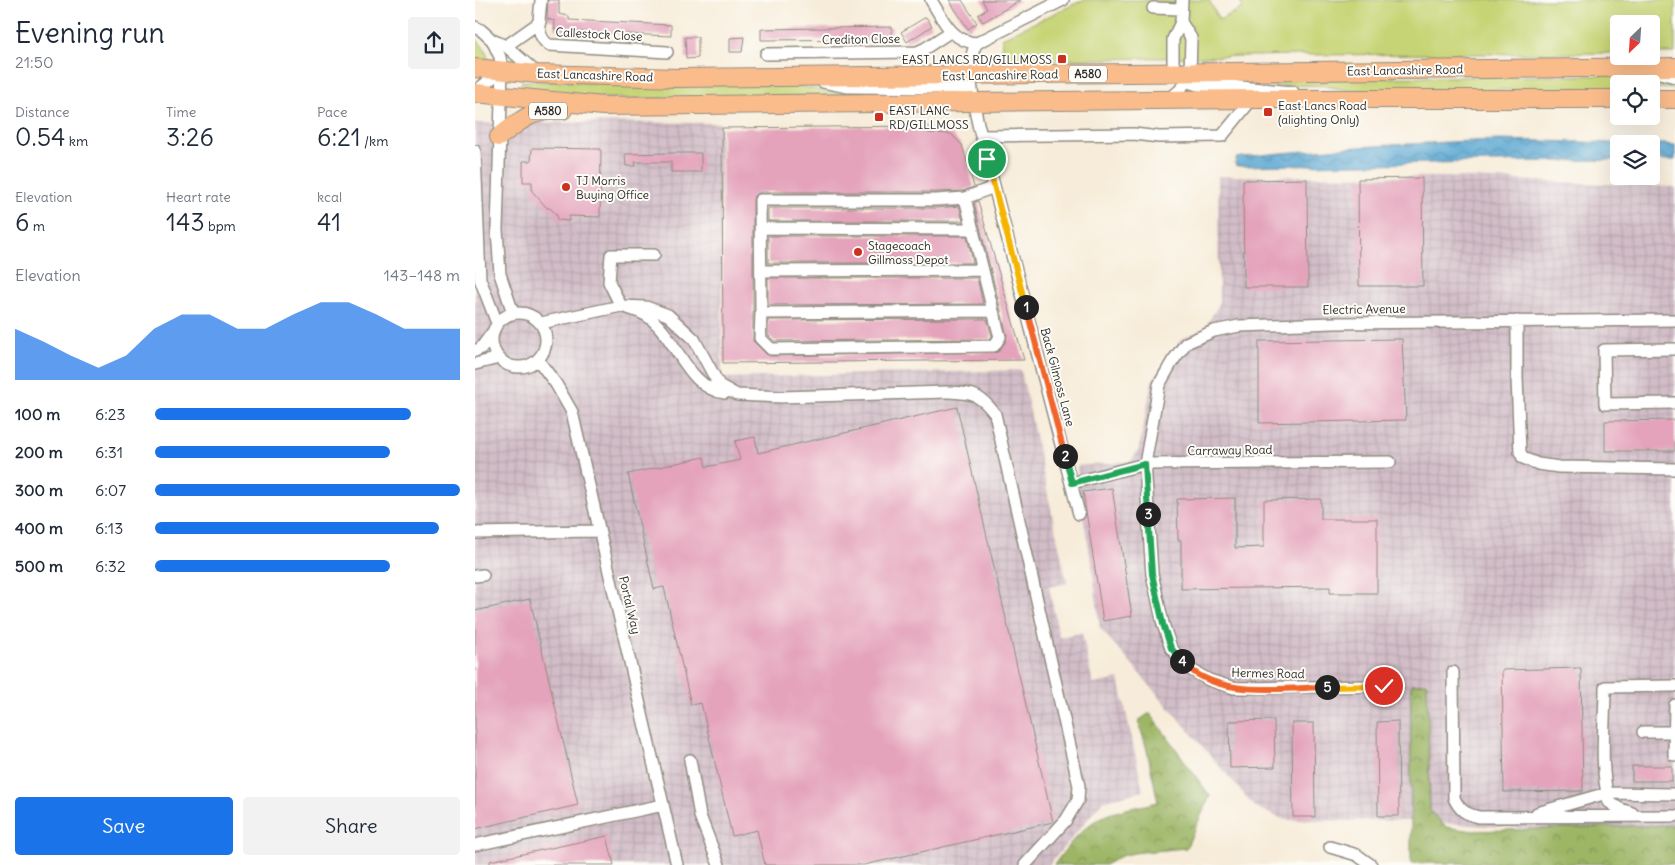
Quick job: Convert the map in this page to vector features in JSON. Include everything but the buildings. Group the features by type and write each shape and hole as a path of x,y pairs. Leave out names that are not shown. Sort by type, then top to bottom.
{"highway":[{"name":"East Lancashire Road","path":"475,68 538,74 679,78 971,75 1185,76 1675,67"},
{"name":"East Lancashire Road","path":"475,92 603,106 1252,99 1610,99"},
{"path":"1660,99 1675,99"},
{"name":"A580","path":"499,137 535,112 557,110 585,111 603,106"}],"street":[{"name":"Callestock Close","path":"541,0 539,35 543,41 549,44 667,52"},
{"path":"931,0 950,32 962,40 977,43 1063,0"},
{"path":"1153,8 1182,4 1181,22 1173,39 1173,63 1194,85 1270,89 1351,99"},
{"path":"506,46 540,22"},
{"path":"1166,101 1175,95 1185,76 1191,38 1181,22"},
{"path":"475,27 492,40 506,46 538,74"},
{"name":"Crediton Close","path":"766,54 917,52 950,32"},
{"path":"492,40 500,57 502,70 497,229 500,274 513,313"},
{"name":"Back Gilmoss Lane","path":"977,43 971,58 971,75 981,136 1079,514"},
{"path":"1643,68 1675,78"},
{"path":"475,92 502,70"},
{"path":"803,77 848,87 960,88 968,92 974,102"},
{"path":"981,136 1134,134 1159,137 1221,136 1252,99"},
{"path":"475,151 481,279 495,328 492,341 494,350 506,364 514,367 523,367 531,365 543,354 547,338 541,323 528,314 513,313 504,317 495,328 481,348 475,351"},
{"path":"965,198 1000,337 994,346 771,349 760,338 760,200 936,200 965,198 994,187"},
{"path":"761,228 973,229"},
{"path":"653,255 611,255 609,282 621,306 649,317 666,335 699,382 716,392 781,397 968,393 985,401 995,414 1079,786 1078,800 1066,820 1026,865"},
{"path":"761,271 983,270"},
{"path":"541,323 621,306 646,307 668,315 694,339 719,385 737,395"},
{"path":"761,313 993,311"},
{"name":"Electric Avenue","path":"1145,464 1159,385 1172,362 1186,343 1214,331 1239,326 1335,323 1675,320"},
{"path":"1517,322 1520,452 1523,458 1538,464 1559,466 1675,469"},
{"path":"1675,349 1604,350 1605,404 1675,403"},
{"path":"475,364 499,358"},
{"name":"Portal Way","path":"538,360 556,384 572,412 598,531 677,865"},
{"name":"Carraway Road","path":"1072,483 1145,464 1390,462"},
{"name":"Hermes Road","path":"1145,464 1152,574 1163,624 1171,648 1188,668 1209,680 1234,688 1384,686"},
{"path":"475,533 598,531"},
{"path":"1453,672 1454,798 1458,807 1465,813 1479,817 1675,816"},
{"path":"1640,816 1620,809 1609,802 1605,773 1605,687 1675,686"},
{"path":"1673,755 1675,705"},
{"path":"1643,732 1674,732"},
{"path":"689,760 700,816 719,865"},
{"path":"1527,817 1607,793 1675,794"},
{"path":"475,845 663,805"},
{"path":"1343,851 1348,840"},
{"path":"1330,847 1357,855 1371,865"}],"shaded area":[{"path":"475,123 720,123 722,378 1021,370 1067,583 1049,587 1059,637 1082,633 1093,684 1119,679 1143,791 1103,801 1049,865 475,865"},
{"path":"1218,176 1448,177 1675,187 1675,835 1621,834 1408,821 1285,820 1255,807 1100,628 1092,565 1079,495 1077,466 1131,461 1139,449 1152,381 1181,339 1204,329 1219,304"}],"green space":[{"path":"1083,0 1209,0 1219,20 1243,8 1239,0 1675,0 1675,53 1660,53 1660,15 1610,15 1610,53 1299,55 1001,61 1002,38"},
{"path":"475,38 485,50 489,64 475,62"},
{"path":"1610,75 1610,89 1350,91 1321,85 1272,86 1231,84 1231,79"},
{"path":"1660,78 1675,82 1675,89 1660,88"},
{"path":"522,81 792,85 830,92 954,92 960,94 630,99 521,94"},
{"path":"1427,683 1430,811 1446,827 1472,831 1675,825 1675,864 1411,863 1411,684"},
{"path":"1150,713 1210,796 1186,848 1134,853 1121,856 1105,865 1054,865 1072,841 1094,822 1118,811 1158,802 1146,746 1138,721"}],"water":[{"path":"1498,140 1610,143 1610,160 1238,166 1235,164 1236,158 1241,157 1369,146"},
{"path":"1660,144 1675,145 1675,160 1660,160"}],"place":[{"name":"EAST LANCS RD/GILLMOSS","path":"1062,59"},
{"name":"East Lancs Road (alighting Only)","path":"1268,112"},
{"name":"EAST LANC RD/GILLMOSS","path":"879,117"},
{"name":"TJ Morris Buying Office","path":"566,187"},
{"name":"Stagecoach Gillmoss Depot","path":"858,252"}],"route":[{"path":"987,159 1072,483 1145,464 1152,574 1163,624 1171,648 1188,668 1209,680 1234,688 1384,686"}]}
